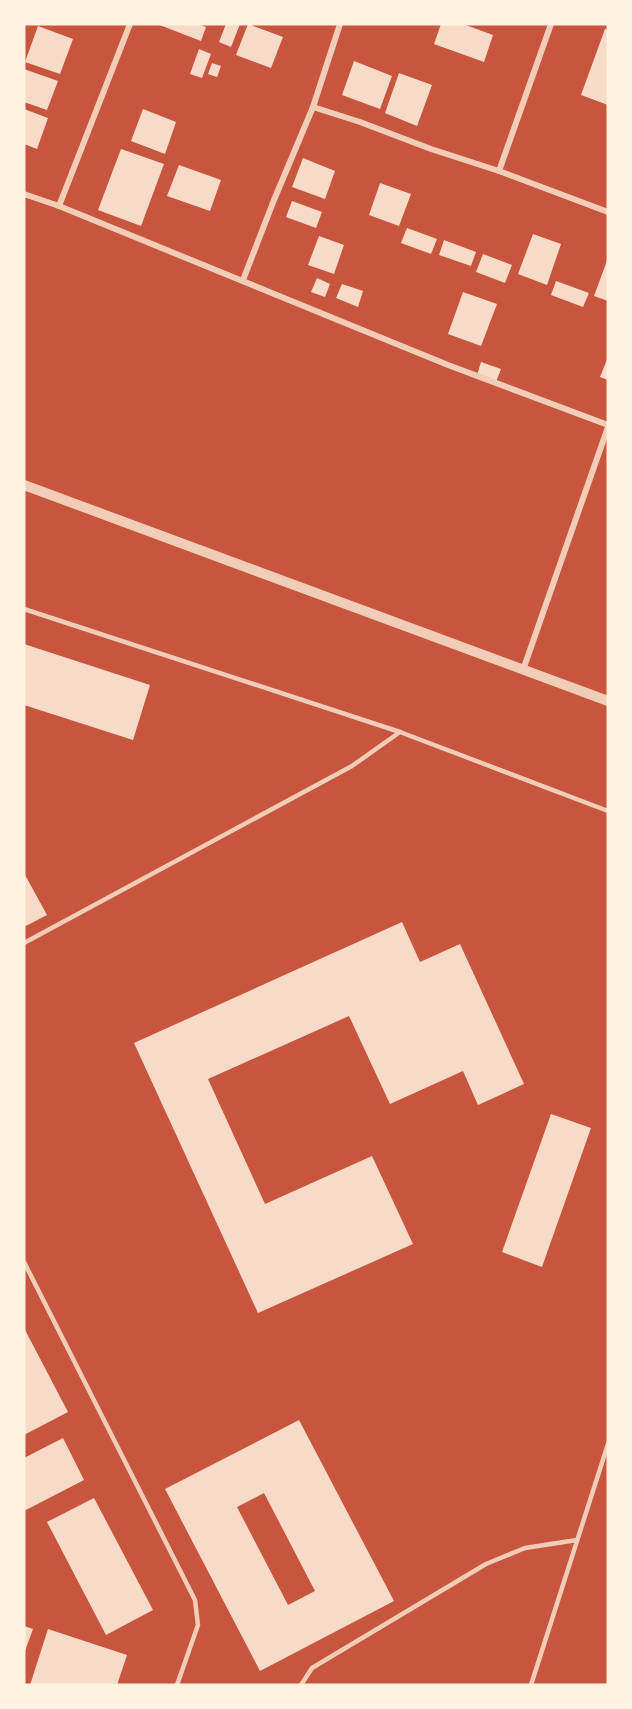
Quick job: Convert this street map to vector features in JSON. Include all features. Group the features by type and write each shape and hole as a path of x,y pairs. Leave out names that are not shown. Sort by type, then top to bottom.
{"street":[{"path":"59,206 130,24"},
{"path":"243,280 313,107 340,24"},
{"path":"499,171 551,24"},
{"path":"313,107 499,171 608,212"},
{"path":"24,194 243,280 448,365 608,426 523,670"},
{"path":"24,485 608,701"}],"lane":[{"path":"24,609 400,732 608,811"},
{"path":"24,944 352,766 400,732"},
{"path":"24,1262 195,1600 198,1625 177,1685"},
{"path":"531,1685 608,1444"},
{"path":"301,1685 312,1668 486,1564 525,1548 577,1540"}],"building":[{"path":"157,24 197,24 206,27 201,41"},
{"path":"226,24 240,24 231,47 219,42"},
{"path":"248,24 283,37 271,68 236,55"},
{"path":"441,24 463,24 493,35 484,62 434,44"},
{"path":"38,26 73,39 60,74 25,62"},
{"path":"605,29 608,30 608,105 581,95"},
{"path":"199,49 211,54 202,78 190,74"},
{"path":"354,61 392,76 380,109 342,95"},
{"path":"212,63 221,66 217,77 208,74"},
{"path":"24,69 58,81 47,110 24,102"},
{"path":"399,73 432,85 417,126 385,113"},
{"path":"24,109 48,118 37,149 24,144"},
{"path":"143,109 176,122 165,154 131,141"},
{"path":"121,149 164,164 141,226 98,210"},
{"path":"303,158 335,171 325,199 292,187"},
{"path":"179,165 221,180 210,211 167,196"},
{"path":"380,183 411,194 399,226 369,215"},
{"path":"292,201 322,212 316,228 286,217"},
{"path":"407,228 437,239 431,254 401,243"},
{"path":"533,234 561,244 547,285 518,274"},
{"path":"319,236 344,245 334,274 308,265"},
{"path":"444,240 476,252 471,266 439,255"},
{"path":"483,254 512,265 505,283 476,272"},
{"path":"608,258 608,301 594,296"},
{"path":"317,278 330,284 325,297 311,292"},
{"path":"556,281 589,293 583,307 551,295"},
{"path":"342,284 363,291 358,307 336,298"},
{"path":"463,292 497,304 481,346 448,334"},
{"path":"608,357 608,380 600,377"},
{"path":"481,362 501,369 496,382 477,375"},
{"path":"24,644 150,685 133,740 24,705"},
{"path":"24,873 47,915 24,927"},
{"path":"402,922 420,962 460,944 524,1084 478,1105 463,1071 390,1104 349,1016 208,1079 265,1204 372,1156 413,1244 258,1313 134,1043"},
{"path":"551,1114 591,1128 542,1267 502,1252"},
{"path":"24,1328 68,1412 24,1435"},
{"path":"299,1420 394,1601 260,1671 165,1489","holes":["264,1493 315,1591 288,1605 237,1507"]},
{"path":"63,1438 84,1480 24,1511 24,1458"},
{"path":"94,1498 153,1610 106,1635 47,1522"},
{"path":"24,1626 33,1629 24,1654"},
{"path":"48,1629 127,1655 117,1685 30,1685"}]}
